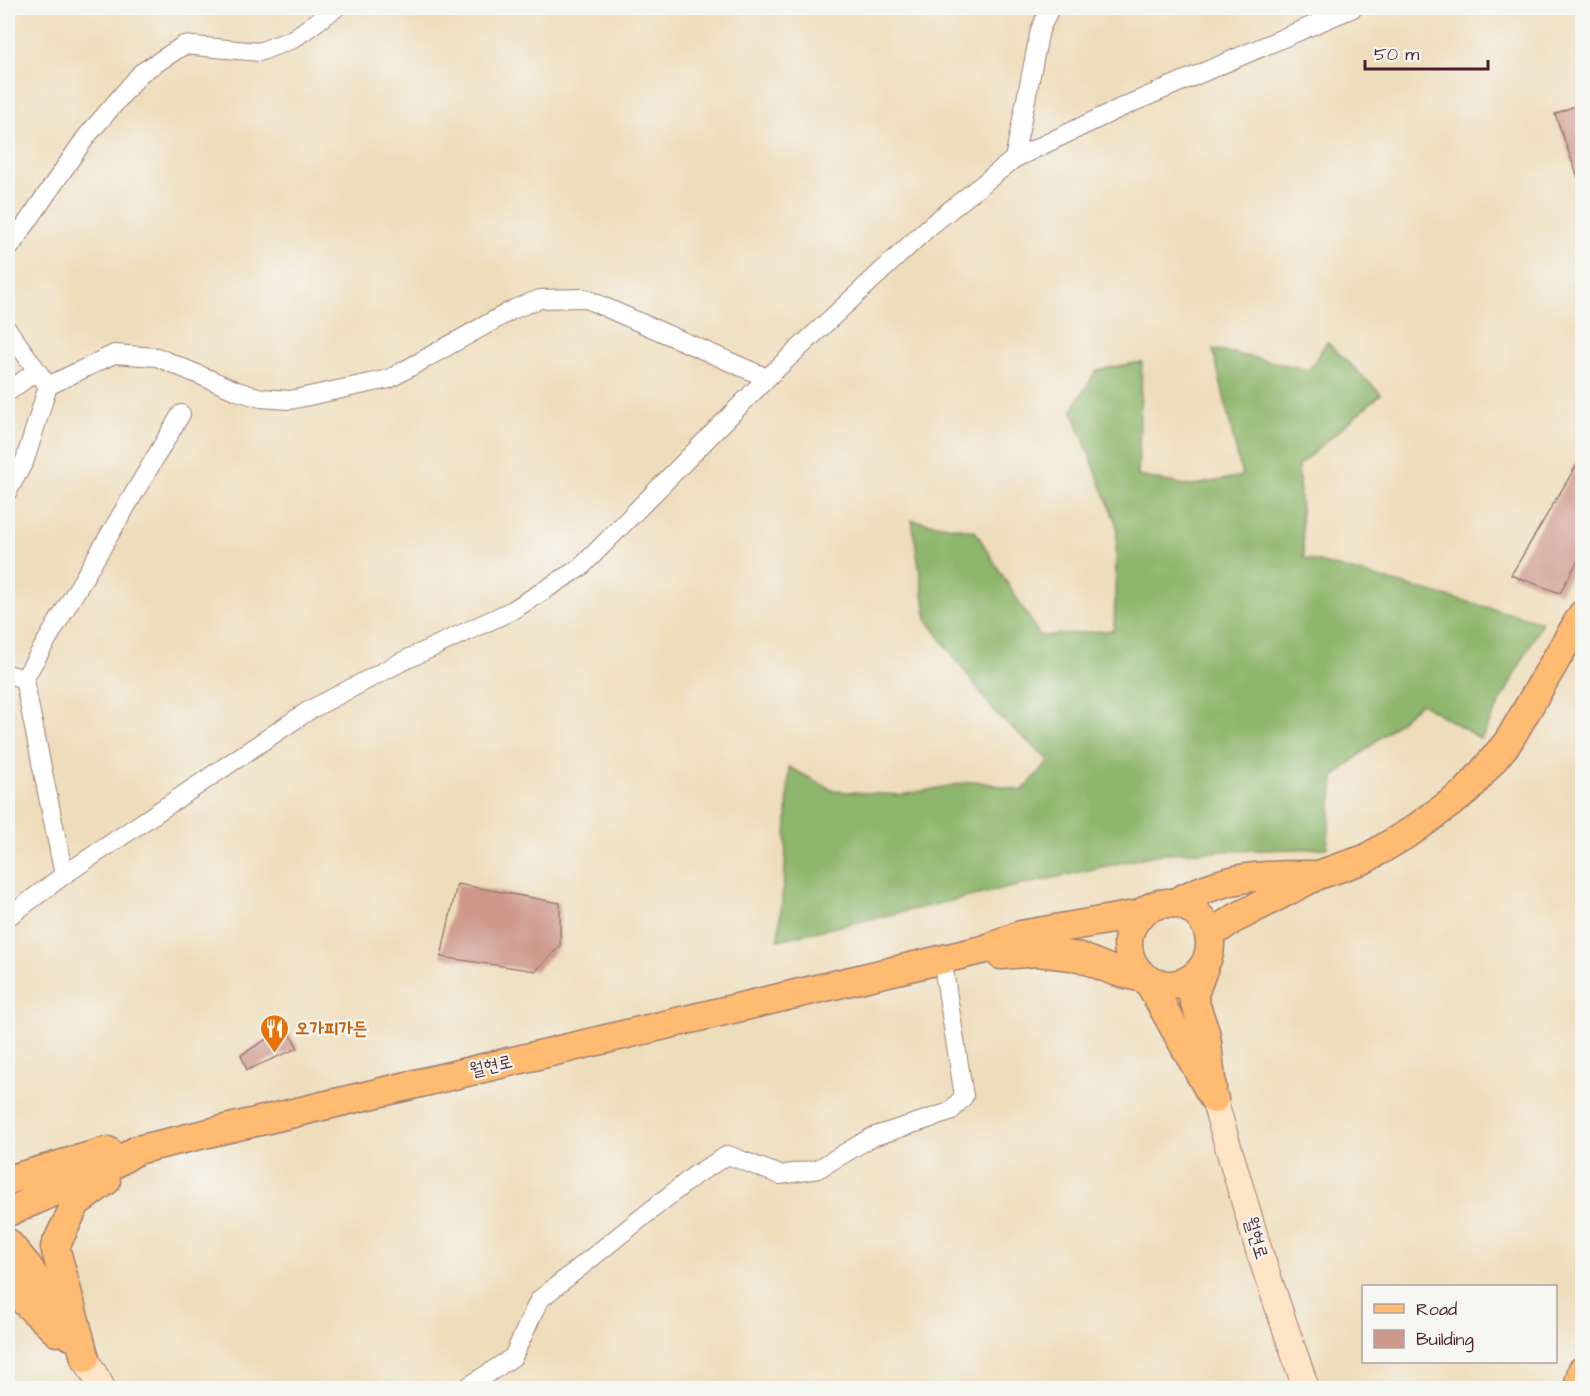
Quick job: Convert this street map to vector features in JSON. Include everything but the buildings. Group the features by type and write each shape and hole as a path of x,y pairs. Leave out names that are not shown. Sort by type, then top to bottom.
{"main road":[{"path":"986,949 1000,956 1036,952 1080,957 1114,971 1160,984 1174,985 1187,981 1198,972 1208,948 1232,920 1318,875 1365,859 1412,831 1467,791 1508,742 1582,615"},
{"path":"1174,903 1206,887 1252,875 1318,875"},
{"path":"986,949 1021,935 1140,914 1162,903 1174,903 1197,913 1208,948 1193,997 1206,1035 1214,1099"},
{"path":"1140,914 1131,930 1128,948 1131,960 1147,979 1214,1099"},
{"name":"월현로","path":"8,1212 105,1170 137,1150 986,949"},
{"path":"8,1180 114,1149 137,1150"},
{"path":"85,1358 55,1247 76,1203 102,1184 137,1150"},
{"path":"8,1243 29,1268 85,1358"},
{"path":"8,1286 85,1358"}],"street":[{"path":"8,249 86,137 141,73 184,45 259,52 293,39 336,8"},
{"path":"1014,159 1040,30 1050,8"},
{"path":"8,917 64,875 308,711 401,662 513,610 581,567 766,378 930,226 1014,159 1120,108 1353,8"},
{"path":"8,491 25,460 48,386 114,354 157,357 237,391 261,398 290,400 389,379 514,309 540,299 584,298 766,378"},
{"path":"8,330 48,386"},
{"path":"8,392 36,371"},
{"path":"64,875 16,676 181,414"},
{"path":"466,1389 513,1357 539,1300 695,1175 728,1155 780,1175 818,1169 872,1137 950,1112 964,1096 942,959"},
{"name":"월현로","path":"1214,1099 1260,1254 1304,1382"},
{"path":"85,1358 102,1389"}],"green space":[{"path":"1327,342 1381,394 1298,466 1304,558 1542,622 1481,739 1421,703 1334,777 1327,848 1164,853 778,940 785,869 789,767 834,791 901,795 976,781 1022,791 1050,761 996,714 927,620 912,520 975,531 1040,636 1114,630 1117,526 1072,410 1097,370 1142,362 1138,476 1190,486 1242,476 1213,349 1309,370"}],"place":[{"name":"오가피가든","path":"274,1054"}]}
